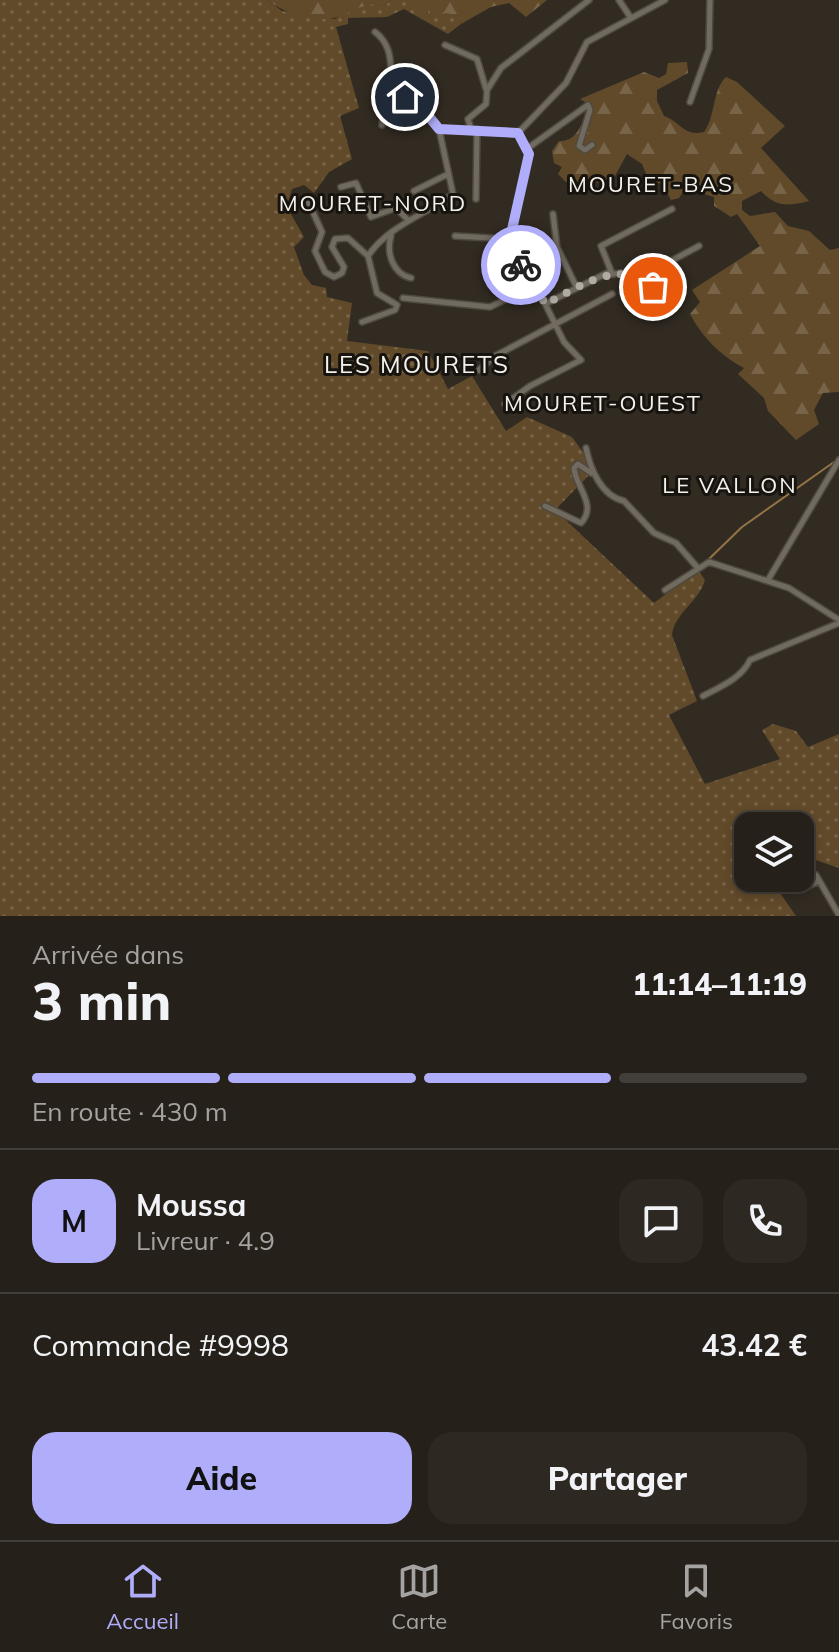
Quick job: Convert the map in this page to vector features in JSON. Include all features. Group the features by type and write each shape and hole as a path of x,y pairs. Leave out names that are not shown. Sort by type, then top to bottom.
{"street":[{"path":"487,90 501,68 589,0"},
{"path":"619,0 631,18"},
{"path":"518,133 566,83 587,42 665,0"},
{"path":"690,102 709,49 710,0"},
{"path":"375,32 389,53 391,87 384,95 382,125"},
{"path":"445,45 477,59 487,90 486,104 468,119 474,129 476,199"},
{"path":"368,256 377,243 409,220 452,196 439,129 423,111 391,87"},
{"path":"505,404 530,386 581,360 564,342 527,267 508,259 528,148 588,105 590,110 579,146 585,150 592,145"},
{"path":"439,129 518,133"},
{"path":"518,133 528,148"},
{"path":"414,191 448,174"},
{"path":"341,187 356,183 371,217 394,208 409,220"},
{"path":"307,199 321,230 314,249 326,274 337,277 343,270 332,247 337,238 348,238 368,256 377,293 397,305 395,310 362,322"},
{"path":"545,304 606,275 611,271 601,246 672,209"},
{"path":"553,214 557,247 577,288"},
{"path":"391,235 390,255 396,268 402,275 411,278"},
{"path":"455,236 511,239"},
{"path":"646,281 656,269 699,246"},
{"path":"606,275 629,272 653,287"},
{"path":"403,298 490,307 535,285"},
{"path":"479,370 495,356 612,294"},
{"path":"586,448 595,478"},
{"path":"768,580 839,460"},
{"path":"545,506 581,523 587,515 586,500 573,472 575,464 618,500 624,501 654,533 676,543 697,567"},
{"path":"665,590 709,562 793,590 839,621"},
{"path":"703,696 728,683 746,668 750,660 839,621"},
{"path":"819,881 839,915"}],"green space":[{"path":"0,0 267,0 282,11 335,19 359,6 385,6 391,0 410,0 427,14 430,8 460,16 461,24 448,34 404,9 387,17 348,18 348,24 336,27 359,108 340,116 352,159 329,172 314,193 304,185 292,189 287,207 304,237 294,247 304,275 312,285 326,288 327,297 352,303 347,341 428,351 448,389 472,376 506,431 527,417 572,437 595,469 555,510 654,603 698,570 705,580 702,588 678,620 672,635 697,701 669,715 705,784 780,759 762,730 773,724 796,731 808,747 839,734 839,868 814,859 814,812 734,812 734,892 780,892 796,916 0,916"},
{"path":"267,0 391,0 385,6 364,6 341,16 316,19 298,16"},
{"path":"410,0 547,0 526,17 509,3 491,7 461,24 459,16 430,9 426,14 416,9"},
{"path":"687,62 688,73 657,90 657,101 664,116 687,131 704,132 722,82 726,77 737,82 785,126 761,148 809,201 783,204 761,191 742,201 742,210 750,216 775,212 788,226 809,231 830,250 839,248 839,392 823,393 814,410 819,424 796,440 768,411 764,398 738,374 744,368 713,345 690,314 700,302 692,290 760,246 737,214 731,217 714,206 714,197 701,193 696,183 687,186 679,198 671,200 662,184 649,181 642,164 627,154 610,185 594,182 585,191 576,187 574,181 566,182 558,174 562,167 554,163 552,151 559,141 576,134 591,106 580,99 644,72 659,78 666,74 668,63"}],"waterway":[{"path":"709,559 742,527 834,462"}],"way so far":[{"path":"521,265 527,267 545,304 606,275 629,272 653,287"}],"district":[{"name":"MOURET-BAS","path":"651,184"},
{"name":"MOURET-NORD","path":"373,203"},
{"name":"LES MOURETS","path":"417,364"},
{"name":"MOURET-OUEST","path":"603,403"},
{"name":"LE VALLON","path":"730,485"}],"route":[{"path":"405,97 426,113 439,129 518,133 519,140 530,152 506,256 521,265"}]}
